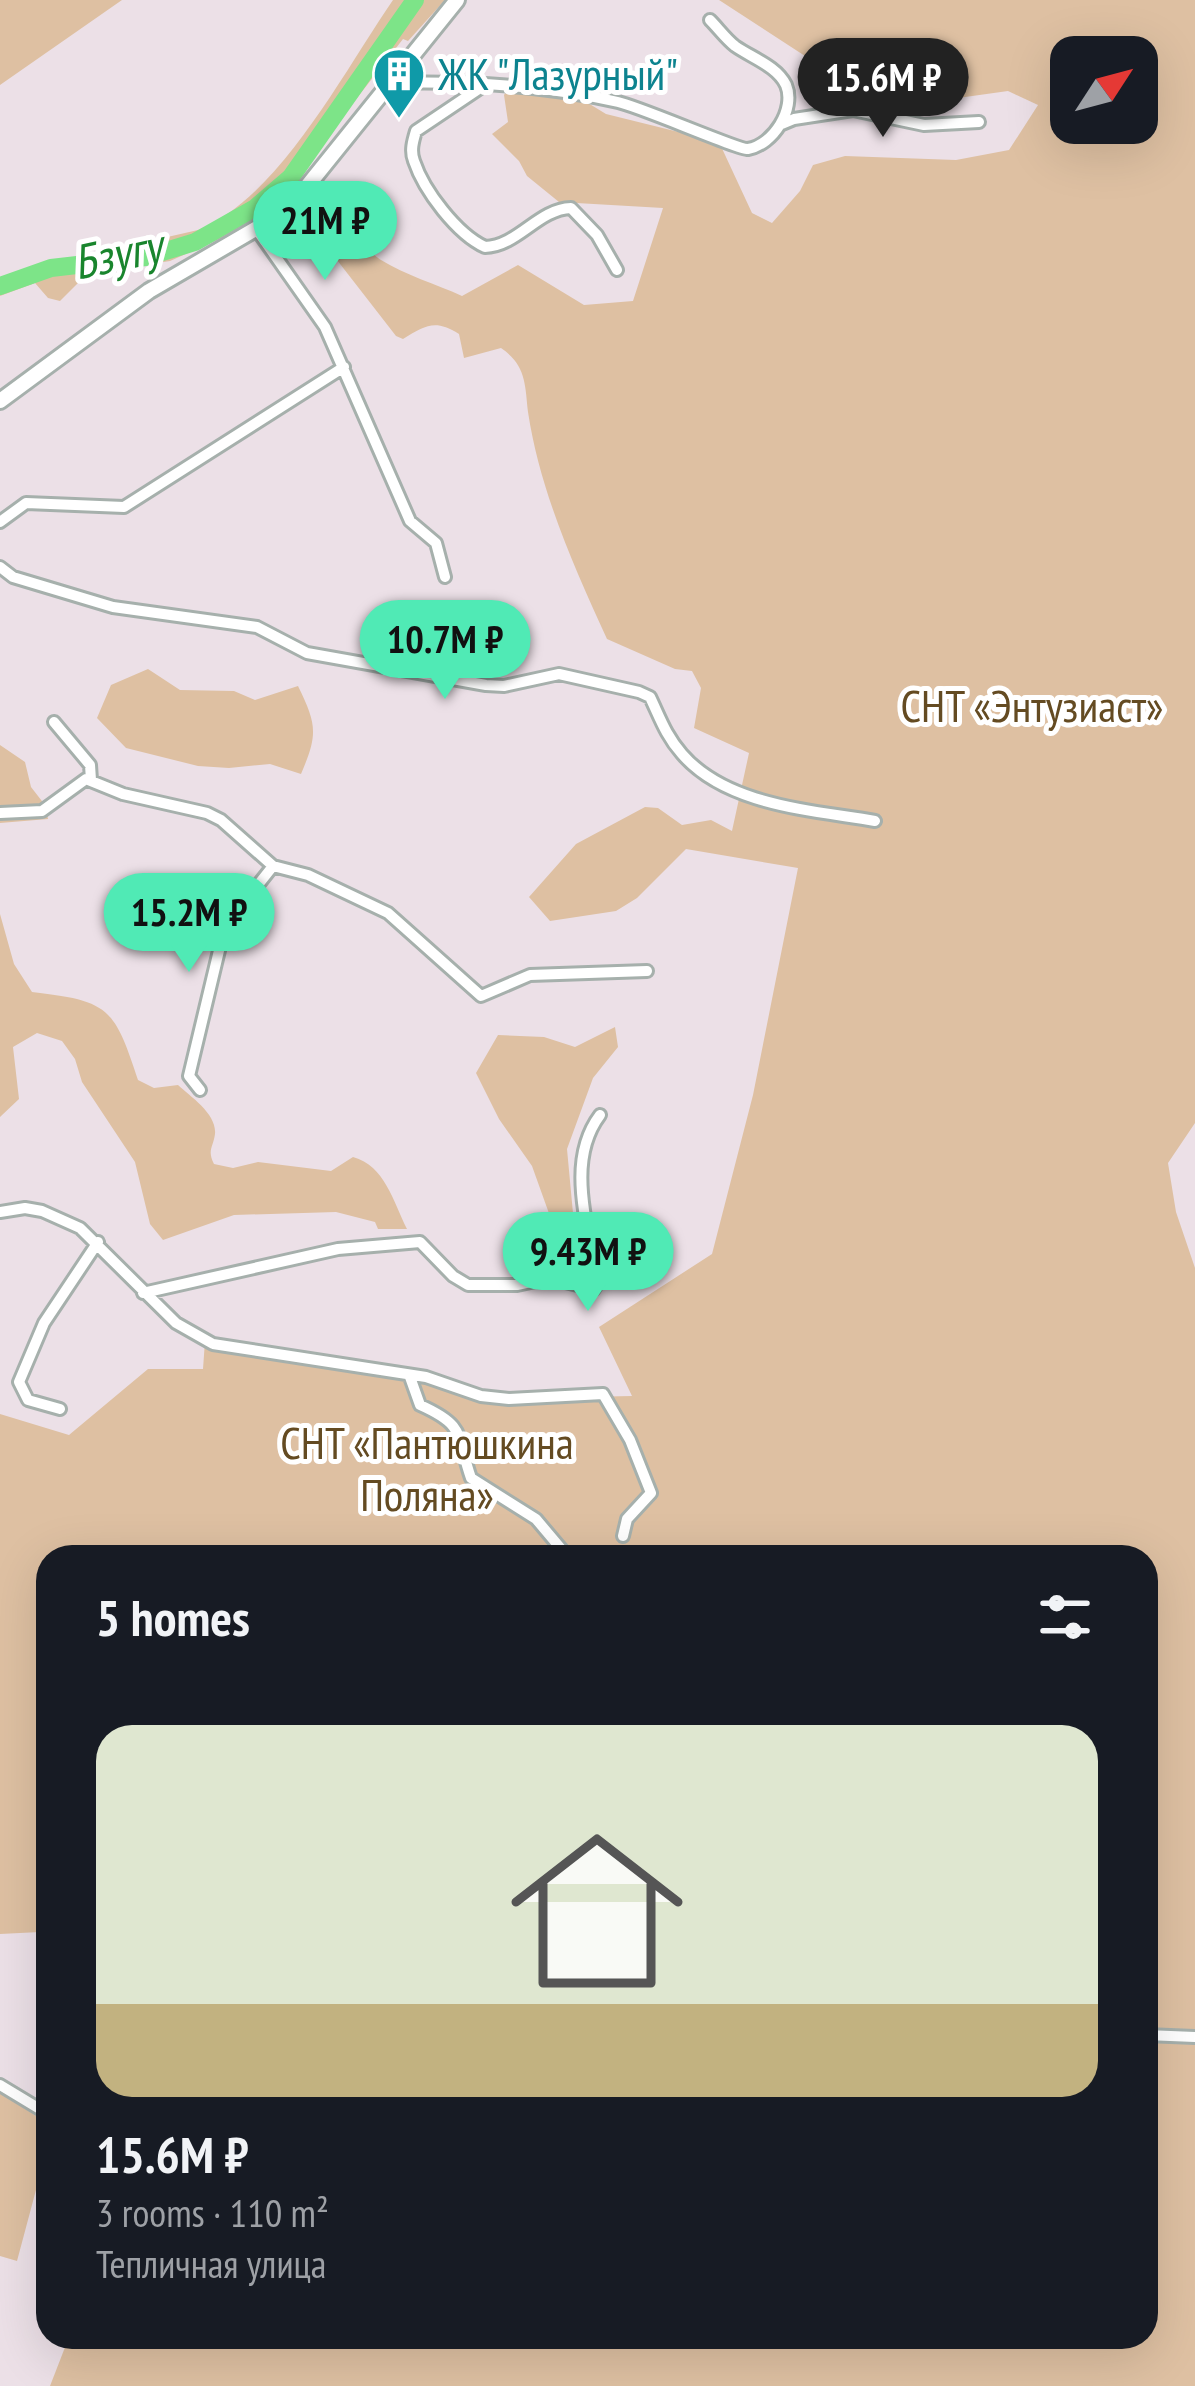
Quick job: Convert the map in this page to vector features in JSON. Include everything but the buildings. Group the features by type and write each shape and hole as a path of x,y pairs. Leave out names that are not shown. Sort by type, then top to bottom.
{"street":[{"path":"0,401 149,291 257,230 304,195 458,0"},
{"path":"389,83 444,81 549,90 623,103 739,148 763,143 778,126 789,100 785,84 710,20"},
{"path":"483,86 416,131 413,160 434,195 472,241 485,247 507,243 557,209 571,208 597,235 617,270"},
{"path":"778,126 853,110 924,125 979,122"},
{"path":"257,230 315,311 410,521 436,543 445,578"},
{"path":"0,521 26,502 124,507 344,367"},
{"path":"0,567 13,577 56,586 112,607 257,627 323,656 486,685 504,686 560,674 639,692 650,698 662,727 685,758 722,785 787,806 875,821"},
{"path":"54,722 90,765 91,779"},
{"path":"0,813 38,812 91,779 123,794 207,813 273,866 308,875 388,913 481,996 530,975 647,970"},
{"path":"200,1090 189,1076 221,938 273,866"},
{"path":"143,1293 338,1249 420,1242 468,1285 517,1285 550,1278 595,1289 580,1157 587,1132 600,1115"},
{"path":"0,1212 25,1208 68,1221 98,1242 176,1323 213,1344 435,1379 481,1396 509,1400 603,1394 630,1439 651,1492 623,1525 623,1535"},
{"path":"60,1409 28,1400 19,1382 44,1323 98,1242"},
{"path":"410,1377 419,1405 442,1414 458,1428 470,1478 536,1519 558,1545"},
{"path":"1158,2035 1195,2037"},
{"path":"0,2085 36,2108"}],"green space":[{"path":"0,0 122,0 0,85"},
{"path":"393,0 445,0 408,41 403,39 346,112 318,136 284,200 235,232 170,261 87,274 60,301 48,298 35,283 0,296 0,289 32,268 198,230 227,214 255,191 307,130"},
{"path":"719,0 1195,0 1195,1123 1168,1163 1176,1212 1195,1268 1195,2386 50,2386 64,2349 1158,2349 1158,1545 36,1545 36,1932 0,1934 0,1414 69,1435 148,1369 203,1369 205,1341 434,1377 480,1399 632,1396 599,1327 712,1254 753,1095 798,868 686,849 637,898 616,911 550,921 529,897 576,844 645,807 658,808 682,825 711,820 732,831 749,753 694,728 701,688 692,671 675,669 607,639 550,500 533,441 523,376 515,361 501,348 464,358 459,334 443,326 424,327 403,339 396,336 337,260 341,237 360,241 390,265 462,296 518,265 584,305 633,301 663,208 559,202 527,176 492,134 508,122 504,95 512,82 542,75 606,114 719,142 752,213 772,223 800,191 813,165 845,156 956,160 1009,150 1038,105 1008,91 908,105 865,64 825,69"},
{"path":"148,669 180,690 234,691 255,700 298,686 313,730 301,774 270,764 198,766 126,748 97,718 111,685"},
{"path":"0,745 25,762 31,787 45,805 48,819 0,823"},
{"path":"0,914 14,964 32,992 78,999 105,1012 122,1037 138,1080 154,1088 178,1085 208,1113 215,1127 214,1164 233,1168 258,1162 331,1171 353,1157 380,1176 407,1229 378,1229 375,1222 336,1212 234,1215 163,1240 150,1224 135,1162 82,1082 75,1059 62,1041 37,1033 13,1047 19,1099 0,1117"},
{"path":"615,1027 618,1047 593,1078 567,1149 574,1224 551,1219 532,1166 499,1119 476,1073 498,1035 544,1037 575,1047"},
{"path":"0,2092 36,2116 36,2190 17,2261 0,2256"}],"waterway":[{"name":"Бзугу","path":"0,286 51,268 146,257 195,242 255,208 291,177 415,0"}],"place":[{"name":"ЖК \"Лазурный\"","path":"399,120"}],"park label":[{"name":"СНТ «Энтузиаст»","path":"1032,706"},
{"name":"СНТ «Пантюшкина Поляна»","path":"427,1469"}]}
